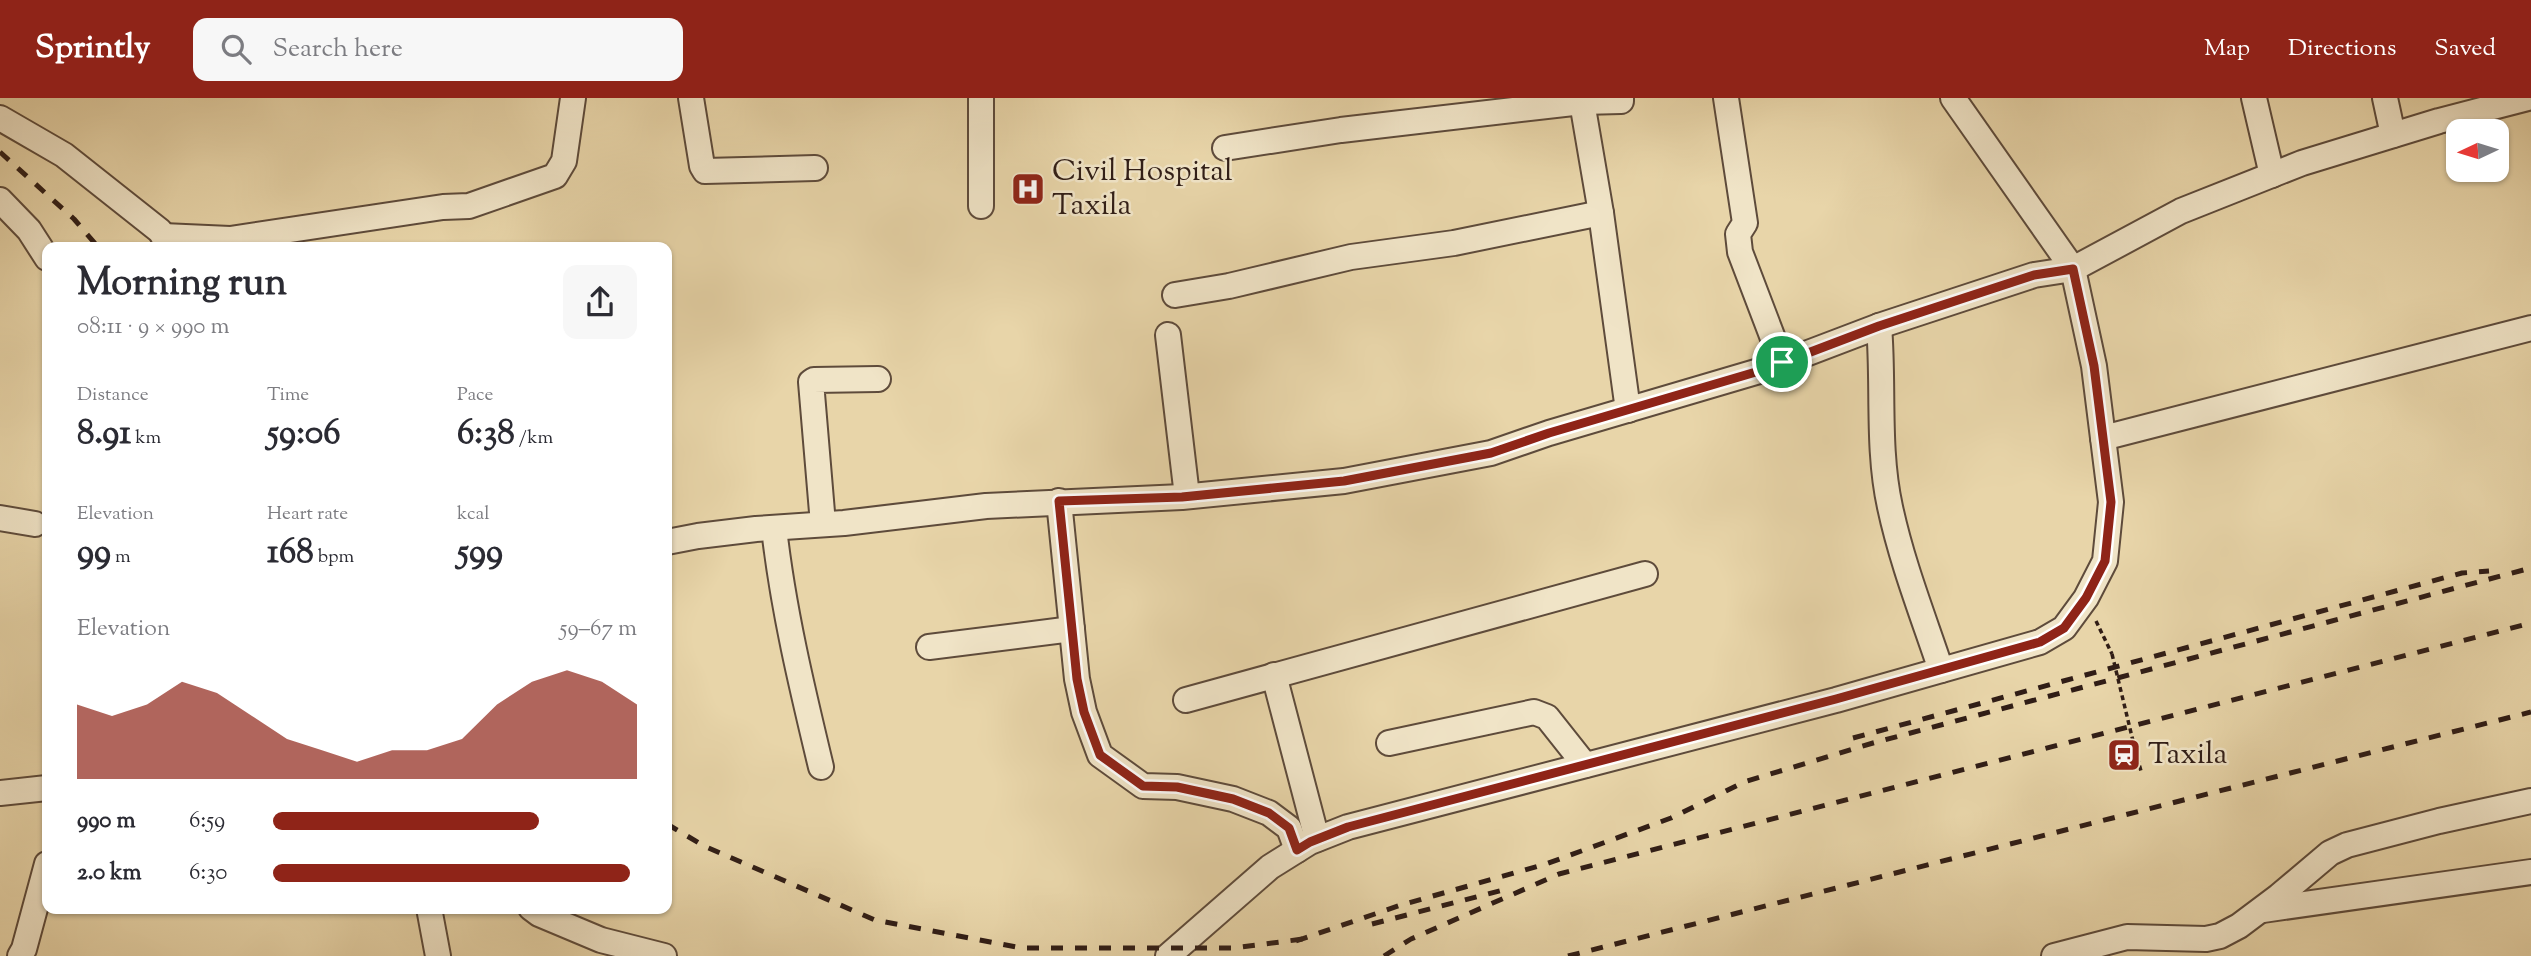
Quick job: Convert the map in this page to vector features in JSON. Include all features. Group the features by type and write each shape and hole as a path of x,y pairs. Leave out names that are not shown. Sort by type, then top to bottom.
{"street":[{"path":"0,118 64,156 166,241 230,239 443,207 469,206 555,176 564,161 573,98"},
{"path":"691,98 705,171 815,168"},
{"path":"981,98 981,206"},
{"path":"1225,148 1450,107 1621,101 1620,98"},
{"path":"1726,98 1745,223 1738,234 1740,252 1782,362"},
{"path":"1168,956 1270,867 1307,845 1348,827 1941,670 2040,642 2064,628 2086,598 2105,561 2111,502 2094,366 2073,269 1953,98"},
{"path":"2254,98 2272,175"},
{"path":"2385,98 2393,135"},
{"path":"672,541 698,536 986,506 1187,496 1344,481 1491,453 1782,362 1879,326 2034,275 2073,269 2181,211 2272,175 2393,135 2520,99"},
{"path":"1582,102 1601,214 1628,410"},
{"path":"0,200 29,230 42,250"},
{"path":"1175,295 1229,286 1351,257 1454,243 1601,214"},
{"path":"1879,326 1880,411 1890,505 1908,575 1941,670"},
{"path":"2103,438 2531,328"},
{"path":"1168,335 1187,496"},
{"path":"823,524 811,382 878,379"},
{"path":"1059,501 1077,679 1084,712 1100,755 1143,786 1177,787 1233,799 1269,813 1307,845"},
{"path":"0,518 35,524"},
{"path":"774,528 794,655 821,767"},
{"path":"1186,700 1645,574"},
{"path":"929,647 1072,629"},
{"path":"1274,675 1307,845"},
{"path":"1389,743 1534,712 1547,717 1585,765"},
{"path":"0,793 42,789"},
{"path":"2054,956 2127,937 2206,939 2226,946 2259,911 2330,853 2347,845 2439,821 2531,801"},
{"path":"2259,911 2531,872"},
{"path":"36,956 20,956 42,881"},
{"path":"430,914 438,956"},
{"path":"539,914 601,940 664,956"}],"path":[{"path":"2086,598 2112,654 2141,771"}],"railway":[{"path":"0,152 74,219 94,242"},
{"path":"1296,941 1401,905 1546,864 1671,818 1744,782 1873,743 2531,568"},
{"path":"1853,738 2462,573 2489,571"},
{"path":"1384,956 1411,939 1559,874 2531,623"},
{"path":"1568,956 2531,712"},
{"path":"672,827 704,846 875,920 1022,948 1234,948 1303,939"},
{"path":"1372,924 1507,889"}],"place":[{"name":"Civil Hospital Taxila","path":"1028,189"},
{"name":"Taxila","path":"2124,755"}],"route":[{"path":"2073,269 2094,366 2111,502 2105,561 2086,598 2064,628 2040,642 1836,699 1348,827 1297,850 1289,828 1269,813 1233,799 1177,787 1143,786 1100,755 1084,712 1077,679 1059,501 1182,497 1344,481 1491,453 1782,362 1879,326 2034,275 2073,269"}]}
